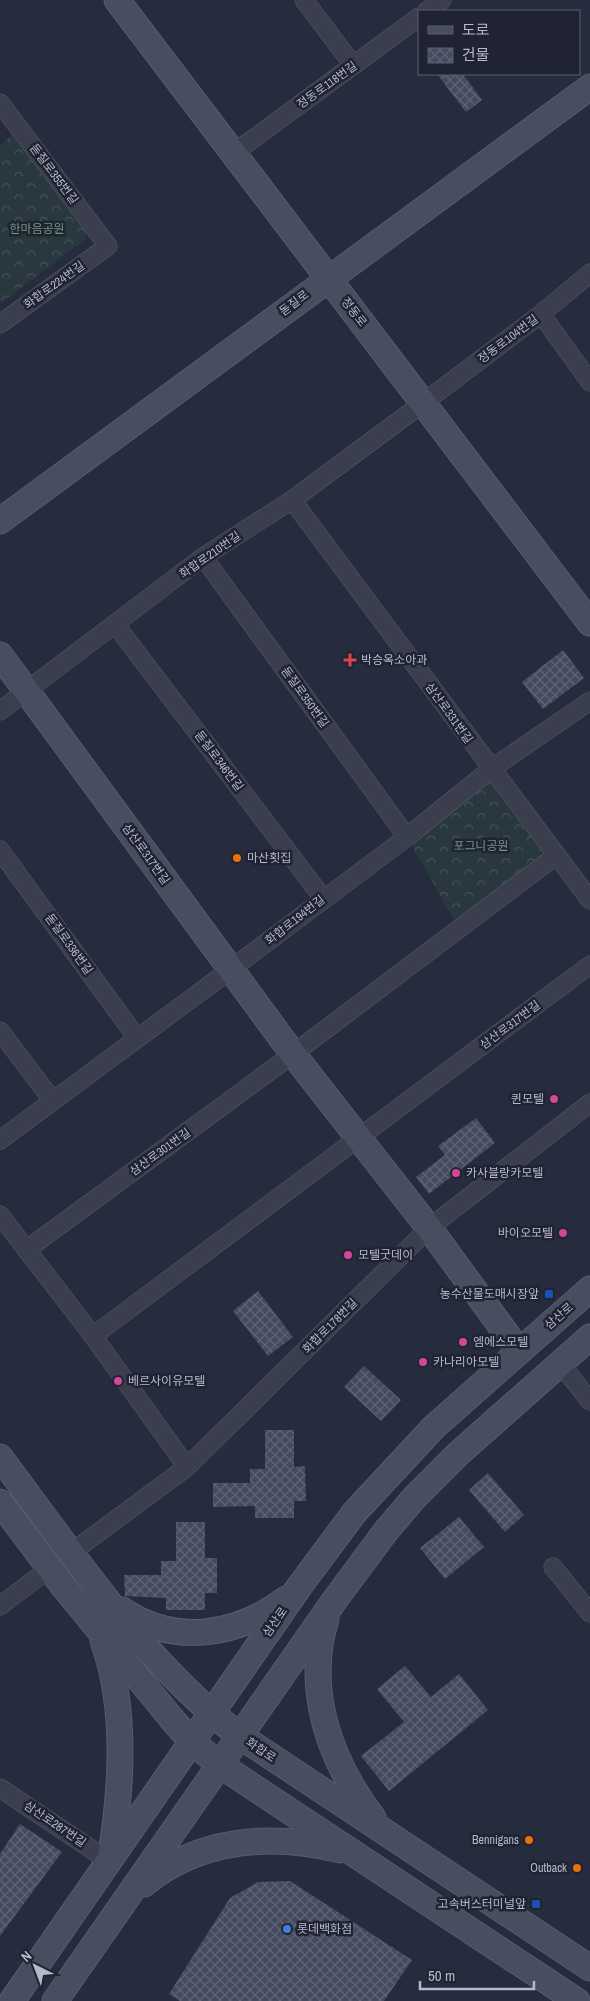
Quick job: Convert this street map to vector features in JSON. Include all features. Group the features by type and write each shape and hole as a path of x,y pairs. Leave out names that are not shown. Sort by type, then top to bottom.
{"main road":[{"name":"정동로","path":"117,0 590,623"},
{"name":"돋질로","path":"0,521 590,87"},
{"name":"삼산로317번길","path":"0,655 230,970 357,1138 428,1228 519,1351"},
{"name":"삼산로","path":"12,2001 300,1587 354,1513 390,1472 434,1427 590,1289"},
{"path":"55,2001 334,1601 386,1531 414,1498 458,1454 590,1337"},
{"name":"화합로","path":"0,1457 150,1651 188,1693 211,1714 240,1736 590,1968"},
{"path":"0,1502 98,1630 192,1742 220,1765 577,2001"},
{"path":"108,1599 128,1615 153,1627 198,1633 221,1630 246,1623 273,1608 300,1587"},
{"path":"334,1601 321,1640 317,1685 319,1703 330,1740 351,1784 374,1820 388,1834"},
{"path":"98,1630 113,1677 120,1748 116,1824 109,1862"},
{"path":"124,1902 148,1880 184,1857 235,1842 302,1842 354,1854"}],"street":[{"path":"304,0 353,65"},
{"path":"428,10 442,0"},
{"name":"정동로118번길","path":"234,153 418,18"},
{"name":"돋질로355번길","path":"0,103 108,246"},
{"name":"화합로224번길","path":"0,324 108,246"},
{"name":"정동로104번길","path":"423,402 542,314 590,273"},
{"path":"542,314 590,382"},
{"name":"화합로210번길","path":"0,711 204,557 292,500 423,402"},
{"name":"삼산로331번길","path":"292,500 590,900"},
{"name":"돋질로350번길","path":"204,557 407,837"},
{"name":"돋질로346번길","path":"115,624 323,898"},
{"name":"화합로194번길","path":"0,1140 407,837 491,769 590,701"},
{"name":"돋질로336번길","path":"0,850 137,1038"},
{"path":"293,1054 557,854"},
{"name":"삼산로317번길","path":"357,1138 590,965"},
{"path":"0,1031 53,1101"},
{"name":"삼산로301번길","path":"26,1250 293,1054"},
{"name":"화합로178번길","path":"72,1552 187,1467 428,1228 590,1103"},
{"path":"93,1336 357,1138"},
{"path":"0,1215 93,1336 187,1467"},
{"path":"560,1363 590,1402"},
{"path":"553,1567 590,1613"},
{"path":"0,1606 50,1568"},
{"name":"삼산로287번길","path":"0,1788 109,1862"}],"green space":[{"name":"한마음공원","path":"12,135 86,233 87,238 0,304 0,145"},
{"name":"포그니공원","path":"491,769 557,855 459,929 407,837"}],"building":[{"path":"438,75 464,75 482,100 466,112"},
{"path":"563,650 584,678 543,709 522,682"},
{"path":"476,1118 495,1143 429,1194 416,1177 445,1155 438,1146"},
{"path":"258,1291 293,1337 268,1356 233,1311"},
{"path":"364,1366 401,1400 381,1421 344,1387"},
{"path":"265,1430 294,1430 294,1467 305,1466 306,1501 294,1501 294,1518 255,1518 255,1506 213,1507 213,1483 250,1483 250,1469 265,1469"},
{"path":"488,1473 524,1515 505,1532 469,1490"},
{"path":"459,1517 484,1547 445,1579 420,1548"},
{"path":"176,1522 205,1522 205,1558 217,1558 217,1593 205,1593 205,1610 166,1610 166,1598 125,1596 124,1575 161,1575 161,1561 176,1561"},
{"path":"405,1666 431,1697 459,1674 488,1710 389,1791 361,1756 404,1722 377,1689"},
{"path":"20,1824 62,1852 0,1936 0,1854"},
{"name":"롯데백화점","path":"290,1881 412,1960 384,2001 180,2001 169,1994 230,1898 258,1882"}],"place":[{"name":"박승옥소아과","path":"350,660"},
{"name":"마산횟집","path":"237,858"},
{"name":"퀸모텔","path":"554,1099"},
{"name":"카사블랑카모텔","path":"456,1173"},
{"name":"바이오모텔","path":"563,1233"},
{"name":"모텔굿데이","path":"348,1255"},
{"name":"농수산물도매시장앞","path":"549,1294"},
{"name":"엠에스모텔","path":"463,1342"},
{"name":"카나리아모텔","path":"423,1362"},
{"name":"베르사이유모텔","path":"118,1381"},
{"name":"Bennigans","path":"529,1840"},
{"name":"Outback","path":"577,1868"},
{"name":"고속버스터미널앞","path":"536,1904"},
{"name":"롯데백화점","path":"287,1929"}]}
